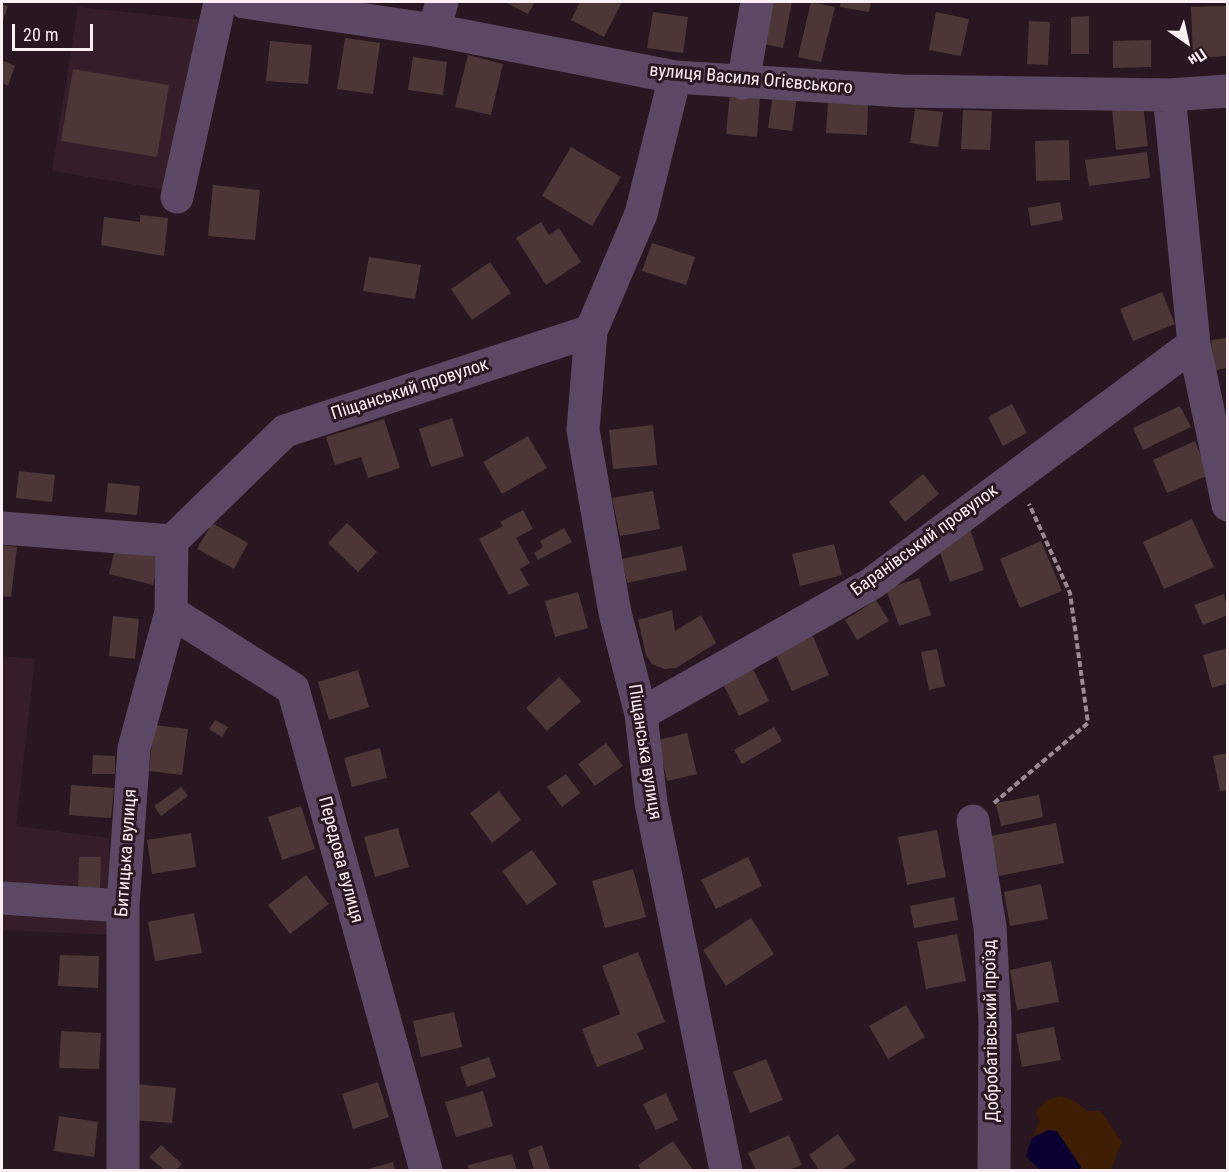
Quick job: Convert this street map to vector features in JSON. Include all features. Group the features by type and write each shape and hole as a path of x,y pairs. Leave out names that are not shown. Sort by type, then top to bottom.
{"street":[{"path":"177,197 220,2"},
{"name":"вулиця Василя Огієвського","path":"244,2 438,16 675,77 743,83 903,91 1169,95 1227,91"},
{"path":"743,83 757,2"},
{"path":"591,332 641,214 675,77"},
{"path":"1169,95 1194,344 1227,505"},
{"name":"Піщанський провулок","path":"172,541 285,431 591,332"},
{"name":"Піщанська вулиця","path":"591,332 584,430 615,614 641,714 651,803 726,1170"},
{"name":"Баранівський провулок","path":"641,714 871,584 1194,344"},
{"path":"2,528 172,541"},
{"name":"Битицька вулиця","path":"123,1170 123,906 134,748 171,612 172,541"},
{"name":"Передова вулиця","path":"171,612 293,689 426,1170"},
{"name":"Добробатівський проїзд","path":"973,821 991,939 995,1022 994,1170"},
{"path":"2,898 123,906"}],"path":[{"path":"973,821 1088,723 1070,592 1016,476"}],"shaded area":[{"path":"78,7 203,20 166,190 52,171"},
{"path":"2,656 35,659 16,826 109,838 112,935 2,930"},
{"path":"1061,1096 1075,1101 1087,1111 1101,1111 1122,1142 1111,1170 1080,1170 1081,1166 1048,1130 1032,1138 1039,1123 1036,1110 1047,1100"},
{"path":"1048,1130 1057,1131 1081,1167 1080,1170 1040,1170 1026,1156 1032,1138"}],"building":[{"path":"505,2 535,2 528,14"},
{"path":"580,2 622,2 604,37 571,20"},
{"path":"766,2 792,2 783,48 758,43"},
{"path":"811,2 835,7 821,62 798,57"},
{"path":"841,2 871,2 869,12 840,7"},
{"path":"2,4 8,6 2,23"},
{"path":"1228,6 1228,56 1193,58 1191,7"},
{"path":"653,12 688,17 683,53 647,48"},
{"path":"936,12 969,19 961,56 929,50"},
{"path":"1089,16 1089,54 1071,54 1071,17"},
{"path":"1029,21 1050,22 1048,65 1027,64"},
{"path":"345,38 380,43 373,94 337,89"},
{"path":"1151,40 1151,67 1113,68 1113,41"},
{"path":"270,41 312,45 308,84 266,81"},
{"path":"468,55 503,64 491,115 455,107"},
{"path":"413,57 447,62 443,95 408,90"},
{"path":"2,60 15,66 8,86 2,83"},
{"path":"73,69 169,85 157,157 61,141"},
{"path":"730,93 760,96 757,137 726,134"},
{"path":"773,94 797,97 792,131 768,128"},
{"path":"828,102 868,104 867,135 826,133"},
{"path":"1143,105 1148,146 1116,150 1112,109"},
{"path":"915,109 943,112 938,147 910,143"},
{"path":"963,110 992,111 990,150 961,149"},
{"path":"1069,140 1070,180 1036,181 1035,141"},
{"path":"571,147 621,177 592,226 542,196"},
{"path":"1147,152 1150,178 1089,186 1085,160"},
{"path":"213,185 260,190 255,240 208,236"},
{"path":"1060,202 1063,220 1031,226 1028,208"},
{"path":"140,215 168,218 164,256 101,245 104,217 140,222"},
{"path":"541,222 549,235 559,228 581,262 546,285 516,238"},
{"path":"652,243 695,257 686,285 642,271"},
{"path":"369,257 421,265 415,299 363,291"},
{"path":"490,262 511,293 472,320 451,289"},
{"path":"1162,292 1175,324 1133,341 1120,309"},
{"path":"1228,338 1228,368 1215,370 1211,340"},
{"path":"1012,404 1027,433 1003,446 988,417"},
{"path":"1180,406 1191,427 1143,450 1133,428"},
{"path":"452,418 464,456 431,467 419,429"},
{"path":"384,419 400,468 368,478 361,457 335,465 326,437"},
{"path":"653,425 657,465 613,469 609,430"},
{"path":"528,436 547,468 502,494 483,462"},
{"path":"1195,441 1209,475 1167,493 1153,460"},
{"path":"19,471 55,475 52,502 16,498"},
{"path":"923,474 939,494 905,522 889,502"},
{"path":"108,483 140,486 137,515 105,512"},
{"path":"653,491 660,529 620,536 612,498"},
{"path":"523,510 533,529 516,538 530,563 520,569 529,585 509,595 479,539 503,526 500,522"},
{"path":"1192,519 1214,567 1164,589 1143,542"},
{"path":"212,523 248,543 234,569 197,549"},
{"path":"347,523 377,552 358,572 328,543"},
{"path":"564,528 572,542 538,560 534,553 543,547 540,541"},
{"path":"970,529 984,570 950,582 936,541"},
{"path":"1041,541 1062,591 1020,608 1000,559"},
{"path":"834,544 842,575 800,586 792,554"},
{"path":"2,545 17,547 11,597 2,596"},
{"path":"116,545 160,555 153,585 109,574"},
{"path":"682,546 687,570 627,583 622,559"},
{"path":"919,578 931,615 899,626 886,589"},
{"path":"578,592 588,628 555,637 545,601"},
{"path":"1224,594 1228,615 1203,625 1194,605"},
{"path":"876,600 889,621 857,640 845,620"},
{"path":"672,610 675,631 701,615 716,643 676,668 664,669 652,664 646,655 638,620"},
{"path":"113,616 139,619 135,659 109,656"},
{"path":"813,636 829,675 792,691 775,652"},
{"path":"1228,648 1228,683 1212,688 1203,655"},
{"path":"937,649 945,686 929,690 921,652"},
{"path":"752,667 769,701 739,716 722,682"},
{"path":"358,670 369,707 329,720 318,682"},
{"path":"559,677 581,701 547,731 526,708"},
{"path":"215,720 228,727 222,737 209,729"},
{"path":"154,725 188,729 182,775 149,771"},
{"path":"774,727 782,741 742,764 734,750"},
{"path":"687,733 697,774 667,781 658,740"},
{"path":"606,743 623,766 595,786 578,764"},
{"path":"380,748 387,778 352,787 344,758"},
{"path":"1228,753 1228,790 1220,791 1213,756"},
{"path":"93,755 115,756 115,774 92,774"},
{"path":"566,774 580,793 562,807 547,787"},
{"path":"71,785 114,788 111,818 69,815"},
{"path":"181,787 188,796 161,816 154,806"},
{"path":"499,791 521,820 492,843 470,813"},
{"path":"1039,795 1043,817 1001,826 996,803"},
{"path":"301,806 315,849 282,860 268,817"},
{"path":"1056,823 1064,863 999,876 991,836"},
{"path":"398,828 409,867 375,877 364,837"},
{"path":"937,830 946,877 907,885 898,837"},
{"path":"191,833 196,867 152,874 147,840"},
{"path":"532,850 557,884 527,905 502,871"},
{"path":"79,857 101,857 100,889 78,888"},
{"path":"748,857 762,886 716,909 701,880"},
{"path":"633,869 646,917 605,928 592,881"},
{"path":"306,875 329,904 290,934 268,905"},
{"path":"1041,884 1048,919 1010,926 1004,892"},
{"path":"954,897 958,920 914,928 910,906"},
{"path":"194,913 202,953 155,961 148,922"},
{"path":"751,918 774,954 726,986 703,950"},
{"path":"957,934 966,981 926,989 917,942"},
{"path":"638,952 665,1022 637,1033 644,1049 597,1067 582,1029 620,1014 602,966"},
{"path":"60,955 99,956 98,988 58,986"},
{"path":"1051,961 1059,1002 1017,1010 1010,970"},
{"path":"906,1005 925,1037 888,1059 869,1026"},
{"path":"454,1012 462,1047 421,1057 413,1021"},
{"path":"1054,1027 1061,1060 1022,1067 1016,1034"},
{"path":"61,1031 101,1033 99,1069 59,1068"},
{"path":"489,1057 496,1077 467,1087 460,1067"},
{"path":"766,1059 783,1100 750,1113 733,1072"},
{"path":"378,1082 389,1117 353,1129 342,1094"},
{"path":"136,1084 176,1088 172,1123 133,1120"},
{"path":"483,1091 493,1126 456,1137 445,1102"},
{"path":"666,1093 678,1120 656,1130 643,1104"},
{"path":"59,1116 98,1122 94,1157 54,1151"},
{"path":"838,1134 856,1160 841,1170 819,1170 809,1155"},
{"path":"789,1135 802,1165 789,1170 756,1170 748,1153"},
{"path":"673,1141 693,1170 641,1170 638,1165"},
{"path":"161,1145 182,1164 176,1170 164,1170 149,1157"},
{"path":"542,1145 550,1170 534,1170 528,1150"},
{"path":"512,1154 517,1170 469,1170 468,1165"},
{"path":"393,1162 395,1170 365,1170"}]}
